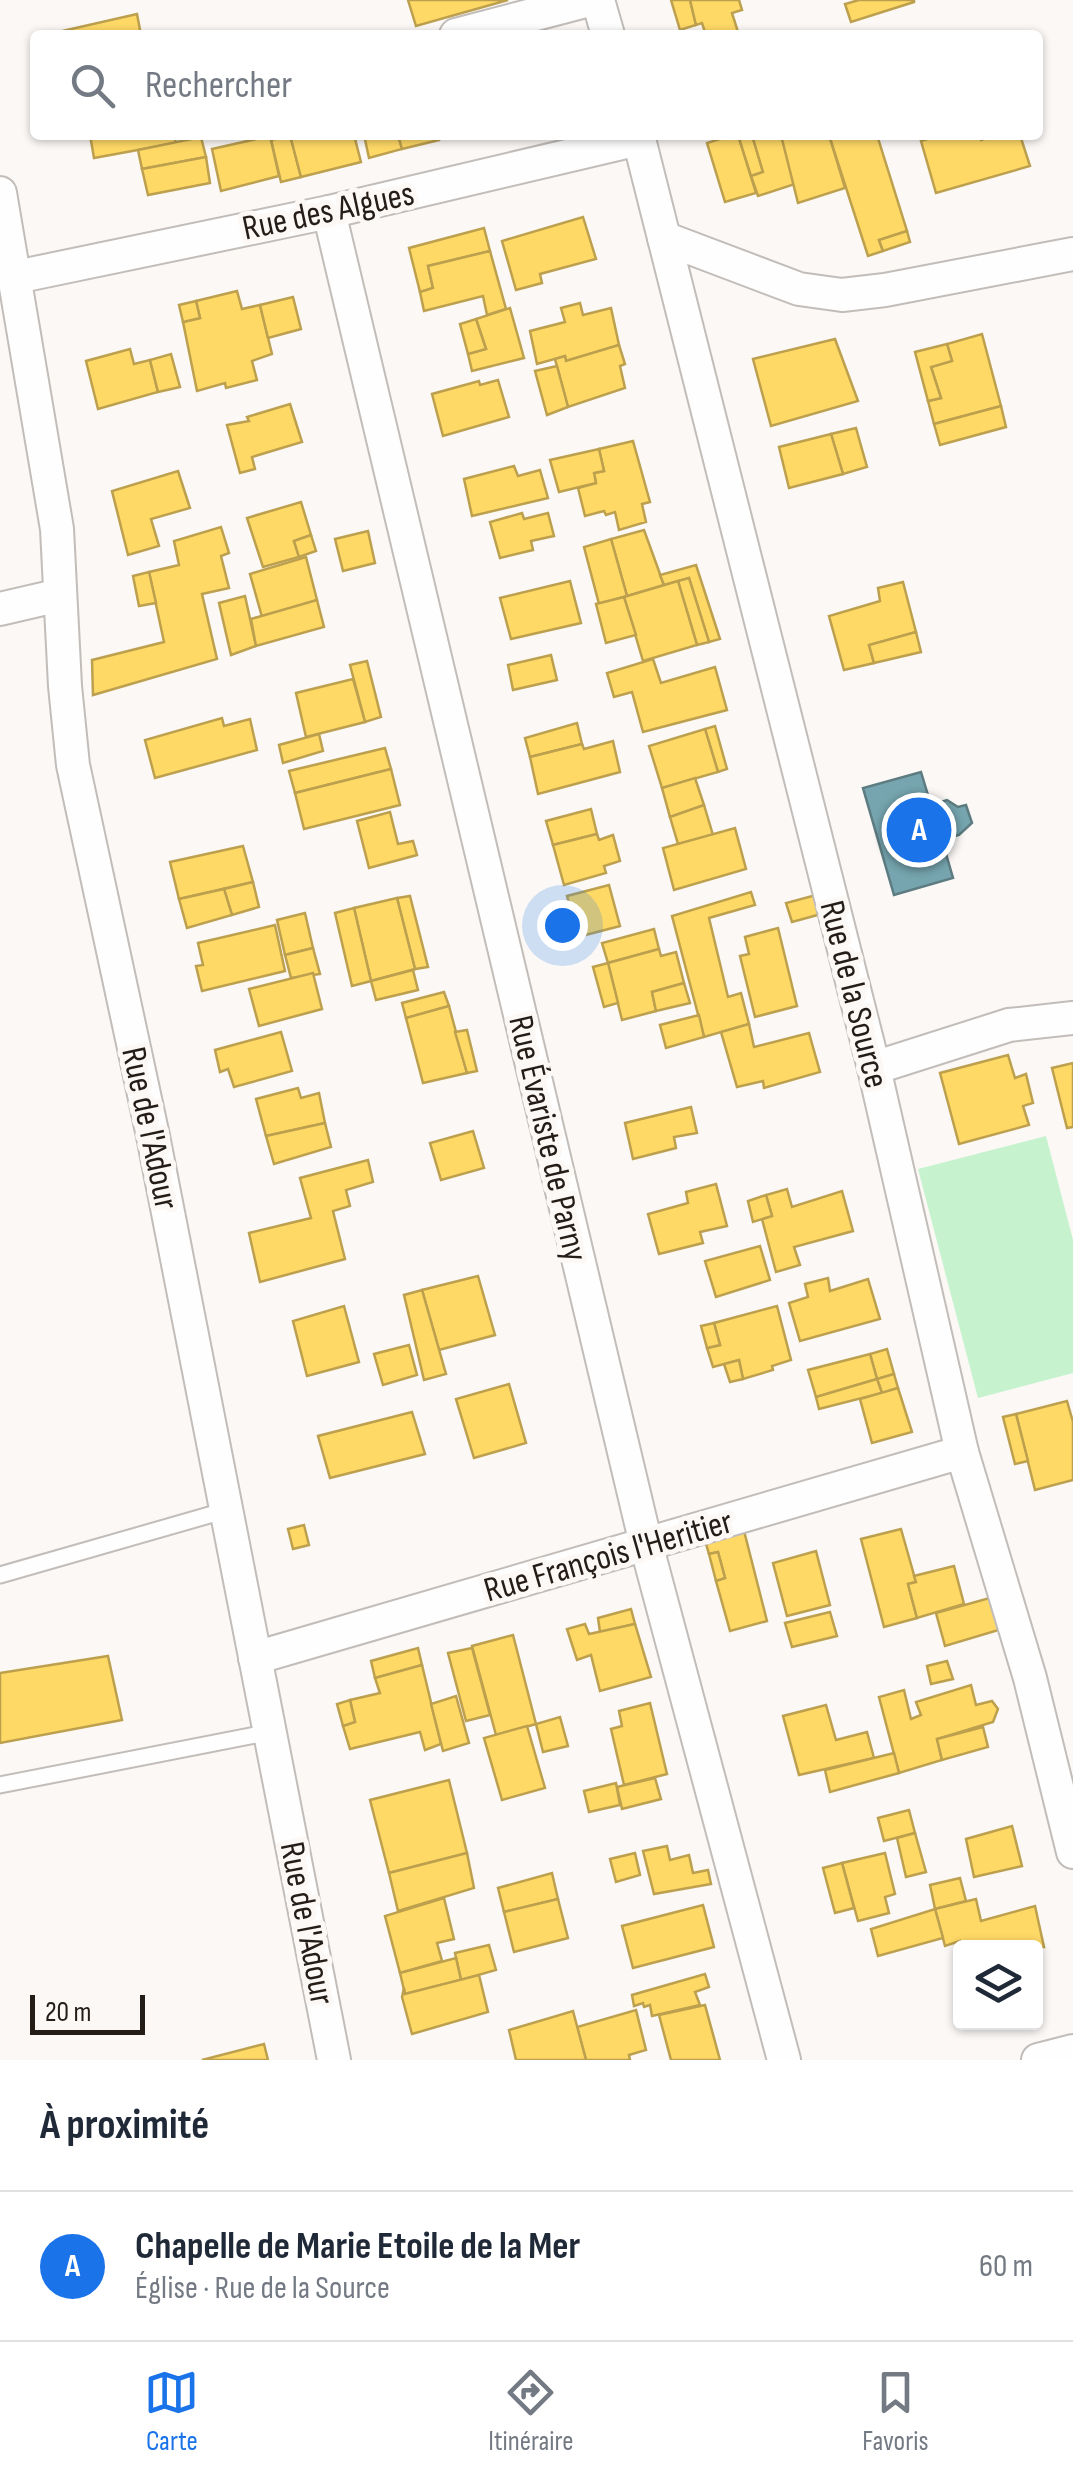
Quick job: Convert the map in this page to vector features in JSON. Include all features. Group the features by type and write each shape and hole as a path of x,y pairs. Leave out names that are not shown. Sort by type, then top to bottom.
{"street":[{"path":"475,30 589,0"},
{"path":"598,0 607,30"},
{"name":"Rue des Algues","path":"16,277 329,212 626,140"},
{"name":"Rue de la Source","path":"639,140 874,1068 962,1452 1030,1678 1073,1852"},
{"name":"Rue de l'Adour","path":"2,210 54,512 73,765 154,1136 334,2060"},
{"name":"Rue Évariste de Parny","path":"329,212 646,1544 784,2060"},
{"path":"664,238 799,288 842,295 1073,254"},
{"path":"0,609 60,595"},
{"path":"874,1068 1009,1026 1073,1018"},
{"name":"Rue François l'Heritier","path":"254,1658 962,1452"},
{"path":"1038,2060 1073,2050"}],"lane":[{"path":"0,1574 227,1510"},
{"path":"0,1785 271,1732"}],"green space":[{"path":"1046,1136 1073,1240 1073,1373 978,1398 918,1169"}],"building: Logements":[{"path":"408,0 508,0 416,26"},
{"path":"671,0 690,0 696,25 680,30"},
{"path":"690,0 739,0 742,10 732,13 737,30 704,30 702,23 696,25"},
{"path":"859,0 914,2 851,22 845,4"},
{"path":"137,14 140,30 67,30"},
{"path":"91,140 176,143 94,158"},
{"path":"202,140 206,157 142,169 138,150"},
{"path":"271,140 291,140 301,177 281,182"},
{"path":"271,140 279,176 221,191 212,149"},
{"path":"291,140 355,140 361,162 301,177"},
{"path":"365,140 399,140 402,149 369,158"},
{"path":"399,140 439,140 402,149"},
{"path":"740,140 756,193 725,202 707,143"},
{"path":"740,140 753,140 763,172 751,176"},
{"path":"753,140 782,140 795,184 758,196 751,176 763,172"},
{"path":"782,140 831,140 845,188 798,203"},
{"path":"831,140 879,140 907,231 879,240 883,251 868,256"},
{"path":"1022,140 1030,166 936,193 921,141"},
{"path":"206,157 210,183 148,195 142,169"},
{"path":"583,217 596,259 540,274 542,283 516,290 502,241"},
{"path":"484,228 490,251 428,266 433,288 420,292 409,248"},
{"path":"907,231 910,242 883,251 879,240"},
{"path":"490,251 506,309 487,315 483,296 424,311 420,292 433,288 428,266"},
{"path":"237,291 242,309 260,305 272,354 252,361 257,380 197,391 183,322 200,318 196,301"},
{"path":"293,297 301,329 268,338 260,305"},
{"path":"196,301 200,318 183,322 179,305"},
{"path":"580,303 583,315 611,308 619,345 566,361 565,356 537,364 530,331 565,322 561,308"},
{"path":"510,308 524,358 472,371 468,354 486,349 476,319"},
{"path":"476,319 486,349 468,354 460,324"},
{"path":"982,334 1001,406 934,424 928,401 941,398 931,367 952,361 947,344"},
{"path":"835,339 858,401 771,426 753,359"},
{"path":"947,344 952,361 931,367 941,398 928,401 915,352"},
{"path":"619,345 625,364 620,366 625,388 568,407 555,359 565,356 566,361"},
{"path":"130,349 134,364 150,360 158,392 98,409 86,361"},
{"path":"171,354 180,387 158,392 150,360"},
{"path":"557,366 568,407 547,415 535,371"},
{"path":"498,380 509,417 443,436 432,394"},
{"path":"290,404 302,442 252,457 255,469 240,473 227,425 249,421 247,417"},
{"path":"1001,406 1006,427 940,445 934,424"},
{"path":"856,428 867,467 843,474 831,434"},
{"path":"831,434 843,474 789,488 779,447"},
{"path":"633,441 650,502 642,504 646,522 619,530 615,512 585,516 578,488 596,483 594,473 604,471 599,449"},
{"path":"599,449 604,471 594,473 596,483 559,492 550,460"},
{"path":"514,466 518,476 540,470 548,498 472,516 464,479"},
{"path":"178,471 190,508 151,519 159,546 128,555 112,491"},
{"path":"301,502 311,535 294,541 299,557 263,567 247,518"},
{"path":"522,513 524,519 548,513 554,536 531,541 533,550 500,558 490,522"},
{"path":"221,527 229,553 221,556 229,588 202,594 217,659 93,695 92,660 164,642 149,572 179,565 174,541"},
{"path":"644,530 664,585 627,596 611,539"},
{"path":"368,531 375,563 343,571 335,539"},
{"path":"311,535 316,551 299,557 294,541"},
{"path":"611,539 627,596 599,604 584,547"},
{"path":"306,557 317,600 262,617 250,574"},
{"path":"696,565 720,639 709,642 689,578 664,585 660,575"},
{"path":"149,572 156,603 139,606 133,576"},
{"path":"689,578 709,642 697,645 678,581"},
{"path":"570,581 581,623 511,639 500,598"},
{"path":"678,581 697,645 643,661 624,597"},
{"path":"903,582 916,632 869,645 874,663 844,670 829,616 880,601 878,588"},
{"path":"245,596 256,646 231,655 219,603"},
{"path":"624,597 636,635 606,643 596,604"},
{"path":"317,600 324,627 256,646 251,619"},
{"path":"916,632 921,652 874,663 869,645"},
{"path":"551,655 557,680 513,690 508,665"},
{"path":"653,659 661,683 715,667 727,710 643,732 632,692 614,697 607,673"},
{"path":"367,661 381,717 365,722 350,665"},
{"path":"353,679 365,722 306,737 296,693"},
{"path":"222,718 224,726 250,719 257,750 155,778 145,740"},
{"path":"577,723 582,744 530,757 525,738"},
{"path":"715,726 727,769 718,772 705,729"},
{"path":"705,729 718,772 662,788 649,746"},
{"path":"319,734 323,751 283,763 279,745"},
{"path":"613,741 620,772 538,794 530,757"},
{"path":"385,748 391,769 295,793 289,771"},
{"path":"391,769 400,805 304,829 295,793"},
{"path":"695,778 704,805 670,817 662,788"},
{"path":"704,805 713,835 678,844 670,817"},
{"path":"591,809 597,834 553,845 546,821"},
{"path":"390,812 398,844 413,841 417,855 369,868 357,821"},
{"path":"735,828 746,869 674,890 663,848"},
{"path":"597,834 599,840 613,835 620,861 604,866 606,873 564,885 553,845"},
{"path":"243,846 253,882 179,899 170,862"},
{"path":"253,882 259,907 232,915 224,889"},
{"path":"609,885 620,926 578,937 567,896"},
{"path":"224,889 232,915 187,928 179,899"},
{"path":"751,892 755,905 709,918 728,997 741,993 749,1024 704,1037 672,916"},
{"path":"816,895 821,914 792,922 786,903"},
{"path":"410,896 428,967 415,969 397,898"},
{"path":"397,898 415,969 371,981 354,908"},
{"path":"354,908 371,981 352,986 335,913"},
{"path":"305,913 313,948 285,955 277,920"},
{"path":"275,925 285,971 202,991 196,966 203,965 198,943"},
{"path":"778,928 797,1006 755,1017 740,956 749,954 745,937"},
{"path":"654,929 659,949 608,963 602,943"},
{"path":"313,948 320,974 291,978 285,955"},
{"path":"659,949 661,956 676,952 684,983 652,992 656,1011 622,1020 608,963"},
{"path":"608,963 618,1003 604,1007 593,967"},
{"path":"413,970 418,990 376,1000 371,981"},
{"path":"313,973 322,1009 259,1026 249,989"},
{"path":"684,983 690,1003 656,1011 652,992"},
{"path":"444,992 449,1006 406,1018 402,1003"},
{"path":"449,1006 467,1073 423,1083 406,1018"},
{"path":"699,1015 704,1037 666,1048 660,1025"},
{"path":"749,1024 754,1047 809,1033 820,1072 764,1088 763,1081 737,1087 721,1032"},
{"path":"467,1030 477,1071 467,1073 455,1032"},
{"path":"281,1032 292,1071 234,1087 228,1069 220,1072 215,1050"},
{"path":"1008,1055 1015,1078 1026,1074 1033,1103 1023,1106 1029,1125 959,1144 940,1073"},
{"path":"1073,1063 1073,1127 1067,1128 1052,1068"},
{"path":"298,1088 301,1098 319,1093 325,1123 266,1136 256,1099"},
{"path":"691,1107 697,1133 674,1137 676,1148 633,1159 625,1123"},
{"path":"325,1123 331,1147 274,1164 266,1136"},
{"path":"473,1131 484,1168 441,1180 430,1143"},
{"path":"368,1160 373,1182 346,1190 350,1206 333,1211 345,1259 260,1282 249,1233 311,1218 300,1178"},
{"path":"716,1184 727,1226 700,1232 703,1243 659,1254 648,1214 688,1203 686,1192"},
{"path":"787,1189 792,1207 842,1191 853,1231 794,1247 800,1265 776,1272 762,1219 772,1216 766,1195"},
{"path":"766,1195 772,1216 753,1222 748,1201"},
{"path":"760,1246 770,1280 716,1297 705,1261"},
{"path":"478,1276 495,1335 439,1350 422,1290"},
{"path":"828,1278 830,1291 868,1279 880,1319 800,1341 789,1303 808,1297 805,1284"},
{"path":"422,1290 446,1374 424,1380 404,1295"},
{"path":"344,1306 359,1362 307,1376 293,1321"},
{"path":"777,1306 791,1360 743,1379 739,1360 713,1367 707,1348 720,1345 714,1323"},
{"path":"714,1323 720,1345 707,1348 701,1326"},
{"path":"409,1345 417,1375 383,1385 374,1354"},
{"path":"887,1349 894,1374 877,1379 870,1354"},
{"path":"870,1354 877,1379 816,1397 808,1370"},
{"path":"739,1360 743,1379 730,1382 724,1364"},
{"path":"894,1374 898,1388 882,1393 877,1379"},
{"path":"877,1379 882,1393 819,1409 816,1397"},
{"path":"509,1384 526,1443 474,1458 456,1399"},
{"path":"898,1388 912,1432 872,1443 860,1399"},
{"path":"1067,1401 1073,1422 1073,1480 1035,1490 1016,1414"},
{"path":"412,1412 425,1454 330,1478 318,1436"},
{"path":"1016,1414 1028,1461 1015,1464 1003,1417"},
{"path":"742,1523 767,1621 730,1631 716,1581 725,1578 718,1552 709,1554 704,1537"},
{"path":"304,1525 309,1545 293,1549 288,1529"},
{"path":"901,1529 916,1582 908,1584 917,1618 884,1627 861,1539"},
{"path":"816,1551 830,1605 787,1616 773,1563"},
{"path":"718,1552 725,1578 716,1581 709,1554"},
{"path":"954,1566 964,1604 917,1618 908,1584 916,1582 914,1576"},
{"path":"993,1597 1002,1629 945,1646 936,1613"},
{"path":"631,1609 635,1624 600,1632 598,1618"},
{"path":"830,1612 837,1636 792,1647 785,1623"},
{"path":"585,1624 589,1634 635,1624 651,1677 600,1691 591,1655 577,1660 567,1629"},
{"path":"513,1635 536,1724 496,1735 472,1646"},
{"path":"418,1648 422,1665 375,1678 371,1661"},
{"path":"472,1648 490,1715 466,1721 448,1653"},
{"path":"108,1656 122,1720 0,1743 0,1673"},
{"path":"947,1661 953,1679 931,1684 927,1666"},
{"path":"422,1665 441,1744 425,1750 420,1732 350,1749 343,1726 355,1722 350,1700 380,1693 375,1678"},
{"path":"971,1685 976,1705 992,1701 998,1709 993,1722 937,1739 942,1760 899,1773 879,1697 904,1690 911,1719 921,1715 916,1702"},
{"path":"456,1696 469,1743 443,1751 431,1704"},
{"path":"350,1700 355,1722 343,1726 337,1704"},
{"path":"650,1703 667,1774 624,1785 611,1729 622,1726 619,1711"},
{"path":"826,1705 836,1740 867,1732 874,1758 799,1775 783,1716"},
{"path":"560,1717 568,1746 543,1752 536,1724"},
{"path":"527,1726 545,1788 502,1800 484,1738"},
{"path":"983,1727 988,1747 942,1760 937,1739"},
{"path":"894,1753 899,1773 830,1792 825,1770"},
{"path":"655,1778 661,1799 622,1809 617,1787"},
{"path":"449,1780 467,1853 389,1873 370,1800"},
{"path":"616,1783 620,1805 589,1812 584,1791"},
{"path":"909,1810 915,1833 884,1841 878,1818"},
{"path":"1012,1826 1022,1866 974,1877 966,1839"},
{"path":"915,1833 926,1872 906,1877 897,1838"},
{"path":"667,1846 670,1860 689,1855 693,1873 708,1870 711,1884 654,1894 643,1851"},
{"path":"467,1853 474,1888 398,1911 389,1873"},
{"path":"635,1853 640,1875 616,1882 610,1859"},
{"path":"885,1853 895,1894 885,1897 889,1913 858,1921 842,1863"},
{"path":"842,1863 854,1908 835,1913 823,1868"},
{"path":"552,1873 558,1899 504,1912 498,1888"},
{"path":"960,1878 966,1901 935,1909 930,1885"},
{"path":"444,1898 454,1939 437,1943 442,1961 400,1973 385,1916"},
{"path":"558,1899 568,1938 514,1952 504,1912"},
{"path":"976,1899 981,1921 1035,1906 1042,1940 953,1940 945,1946 935,1909"},
{"path":"703,1905 714,1947 633,1968 622,1926"},
{"path":"935,1909 943,1938 878,1956 871,1929"},
{"path":"489,1945 496,1970 461,1980 455,1953"},
{"path":"456,1958 461,1980 405,1994 400,1973"},
{"path":"705,1974 709,1987 695,1992 700,2005 652,2016 650,2005 634,2006 632,1995"},
{"path":"479,1975 488,2012 412,2034 402,1997 404,1988 405,1994"},
{"path":"705,2005 720,2060 671,2060 659,2015"},
{"path":"636,2010 646,2050 629,2055 630,2060 586,2060 577,2027"},
{"path":"573,2011 586,2060 516,2060 509,2030"},
{"path":"264,2044 268,2060 202,2060"}],"building: Public":[{"path":"921,772 931,805 947,800 958,807 966,805 972,823 959,835 942,840 953,878 894,895 863,788"}],"place":[{"name":"Chapelle de Marie Etoile de la Mer","path":"919,830"}]}
